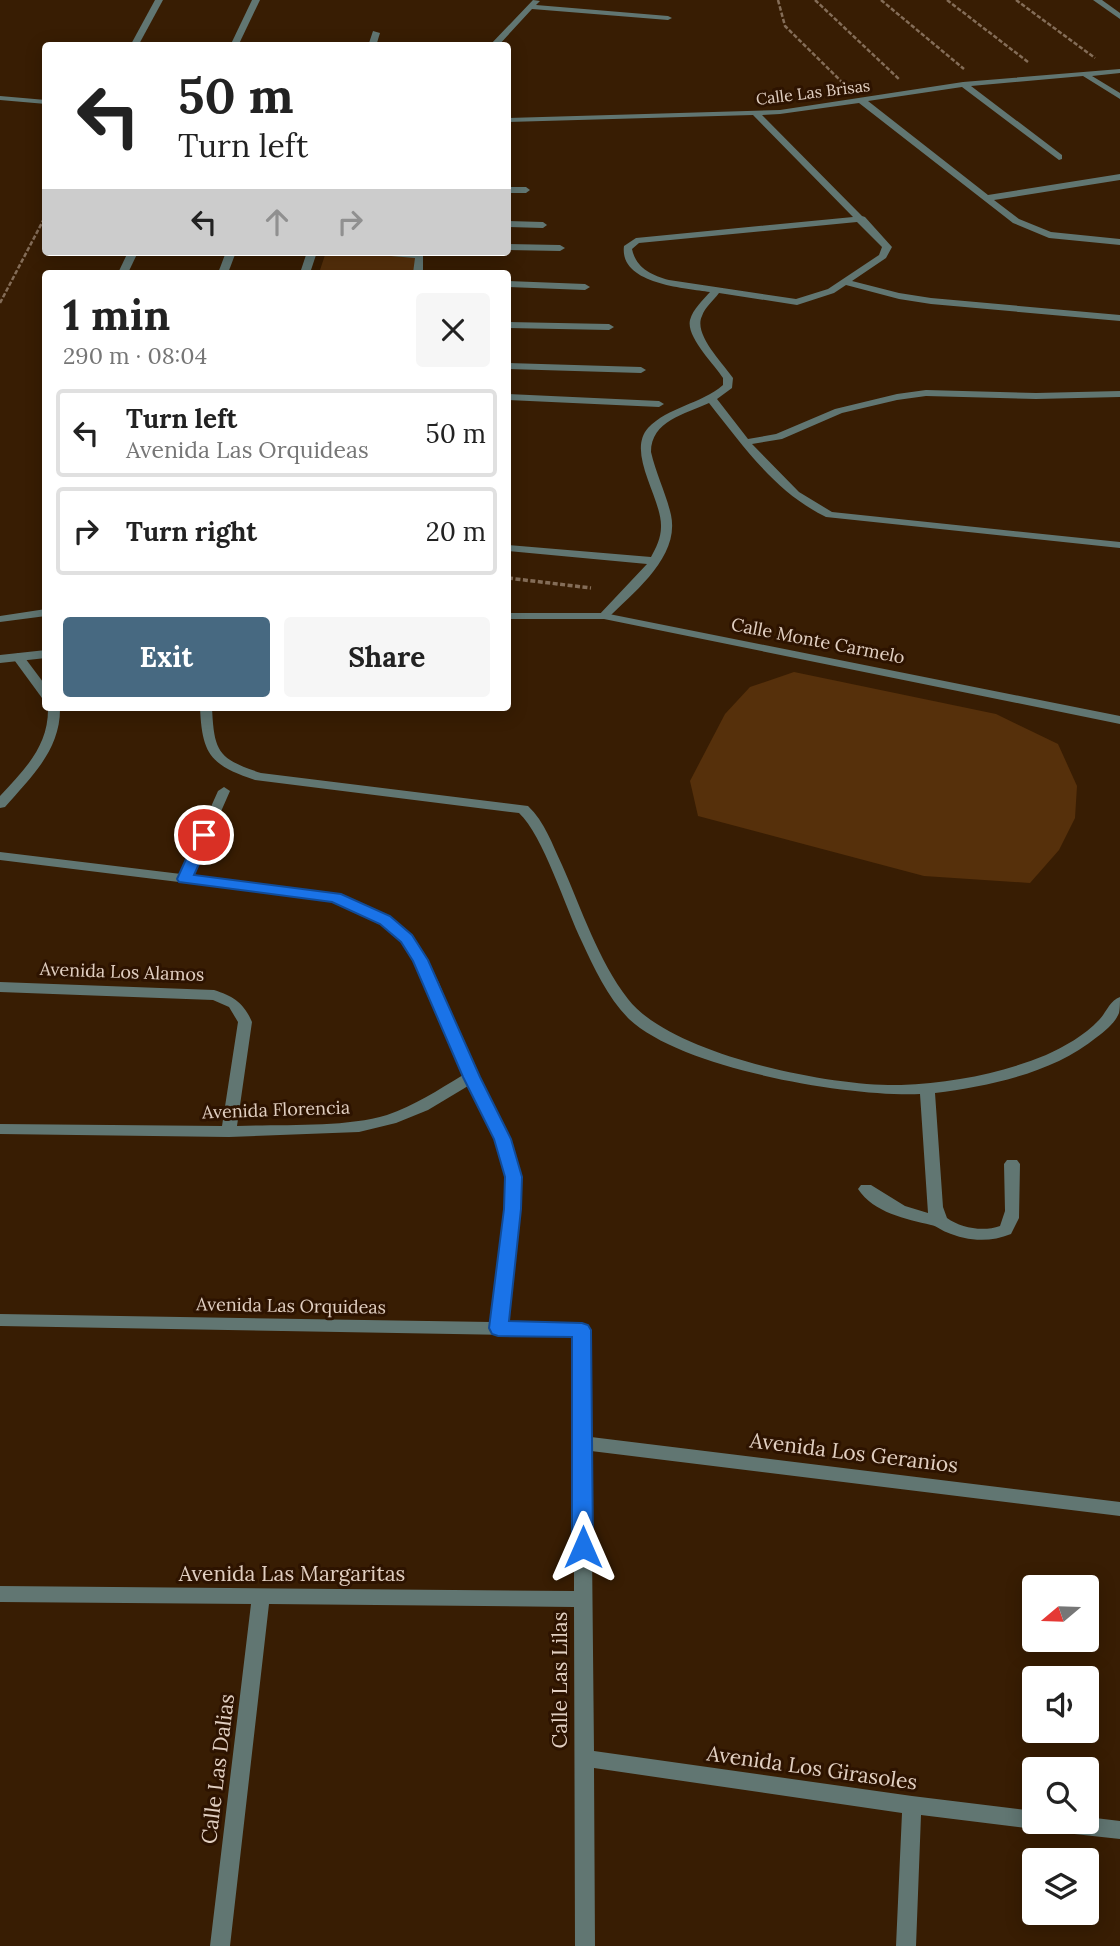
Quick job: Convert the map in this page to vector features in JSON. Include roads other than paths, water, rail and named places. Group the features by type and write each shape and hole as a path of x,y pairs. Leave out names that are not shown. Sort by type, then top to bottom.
{"street":[{"path":"136,42 159,0"},
{"path":"236,42 256,0"},
{"path":"1097,0 1120,17"},
{"path":"497,42 534,3 668,18"},
{"path":"373,42 376,33"},
{"name":"Calle Las Brisas","path":"511,120 755,113 962,84 1116,71"},
{"path":"1083,73 1120,97"},
{"path":"962,84 1059,157"},
{"path":"0,98 42,102"},
{"path":"862,100 1016,221 1038,232 1062,237 1120,242"},
{"path":"755,113 862,219 884,242 886,251 875,264 846,282 819,297 797,302 715,292 645,276 632,262 627,248 636,241 862,219"},
{"path":"987,198 1120,177"},
{"path":"511,190 526,190"},
{"path":"511,224 543,225"},
{"path":"511,247 560,248"},
{"path":"846,282 899,296 931,301 1120,318"},
{"path":"511,285 585,286"},
{"path":"604,616 653,561 660,550 667,528 659,486 647,462 643,446 649,433 659,425 711,399 728,386 729,378 700,339 695,325 695,319 715,292"},
{"path":"511,325 609,327"},
{"path":"511,366 641,370"},
{"path":"747,442 778,437 839,411 926,393 1036,396 1120,394"},
{"path":"511,397 659,404"},
{"path":"711,399 800,500 830,515 1120,545"},
{"path":"511,548 653,561"},
{"path":"0,619 42,613"},
{"name":"Calle Monte Carmelo","path":"511,616 604,616 1120,720"},
{"path":"0,659 42,654"},
{"path":"18,657 42,690"},
{"path":"0,804 46,751 54,729 54,711"},
{"path":"206,711 207,741 211,751 224,763 259,777 523,809 537,821 548,851 617,995 636,1018 661,1034 751,1065 801,1076 895,1090 927,1088 989,1077 1047,1059 1093,1035 1113,1016 1120,1002"},
{"path":"185,879 224,791"},
{"path":"0,856 335,897 385,920 407,939 421,960 471,1077 502,1139 513,1177 513,1209 498,1328"},
{"name":"Avenida Los Alamos","path":"0,987 214,995 228,999 241,1008 245,1022 229,1132"},
{"name":"Avenida Florencia","path":"0,1129 229,1132 359,1127 391,1119 423,1106 471,1077"},
{"path":"927,1088 938,1220"},
{"path":"866,1189 887,1206 904,1215 938,1220 949,1228 993,1236 1004,1232 1010,1223 1012,1164"},
{"name":"Avenida Las Orquideas","path":"0,1320 582,1330"},
{"name":"Calle Las Lilas","path":"582,1330 585,1946"},
{"name":"Avenida Los Geranios","path":"582,1443 1120,1508"},
{"name":"Avenida Las Margaritas","path":"0,1594 583,1599"},
{"name":"Calle Las Dalias","path":"220,1946 261,1597"},
{"name":"Avenida Los Girasoles","path":"584,1758 1022,1819"},
{"path":"906,1946 912,1805"},
{"path":"1099,1828 1120,1830"}]}
